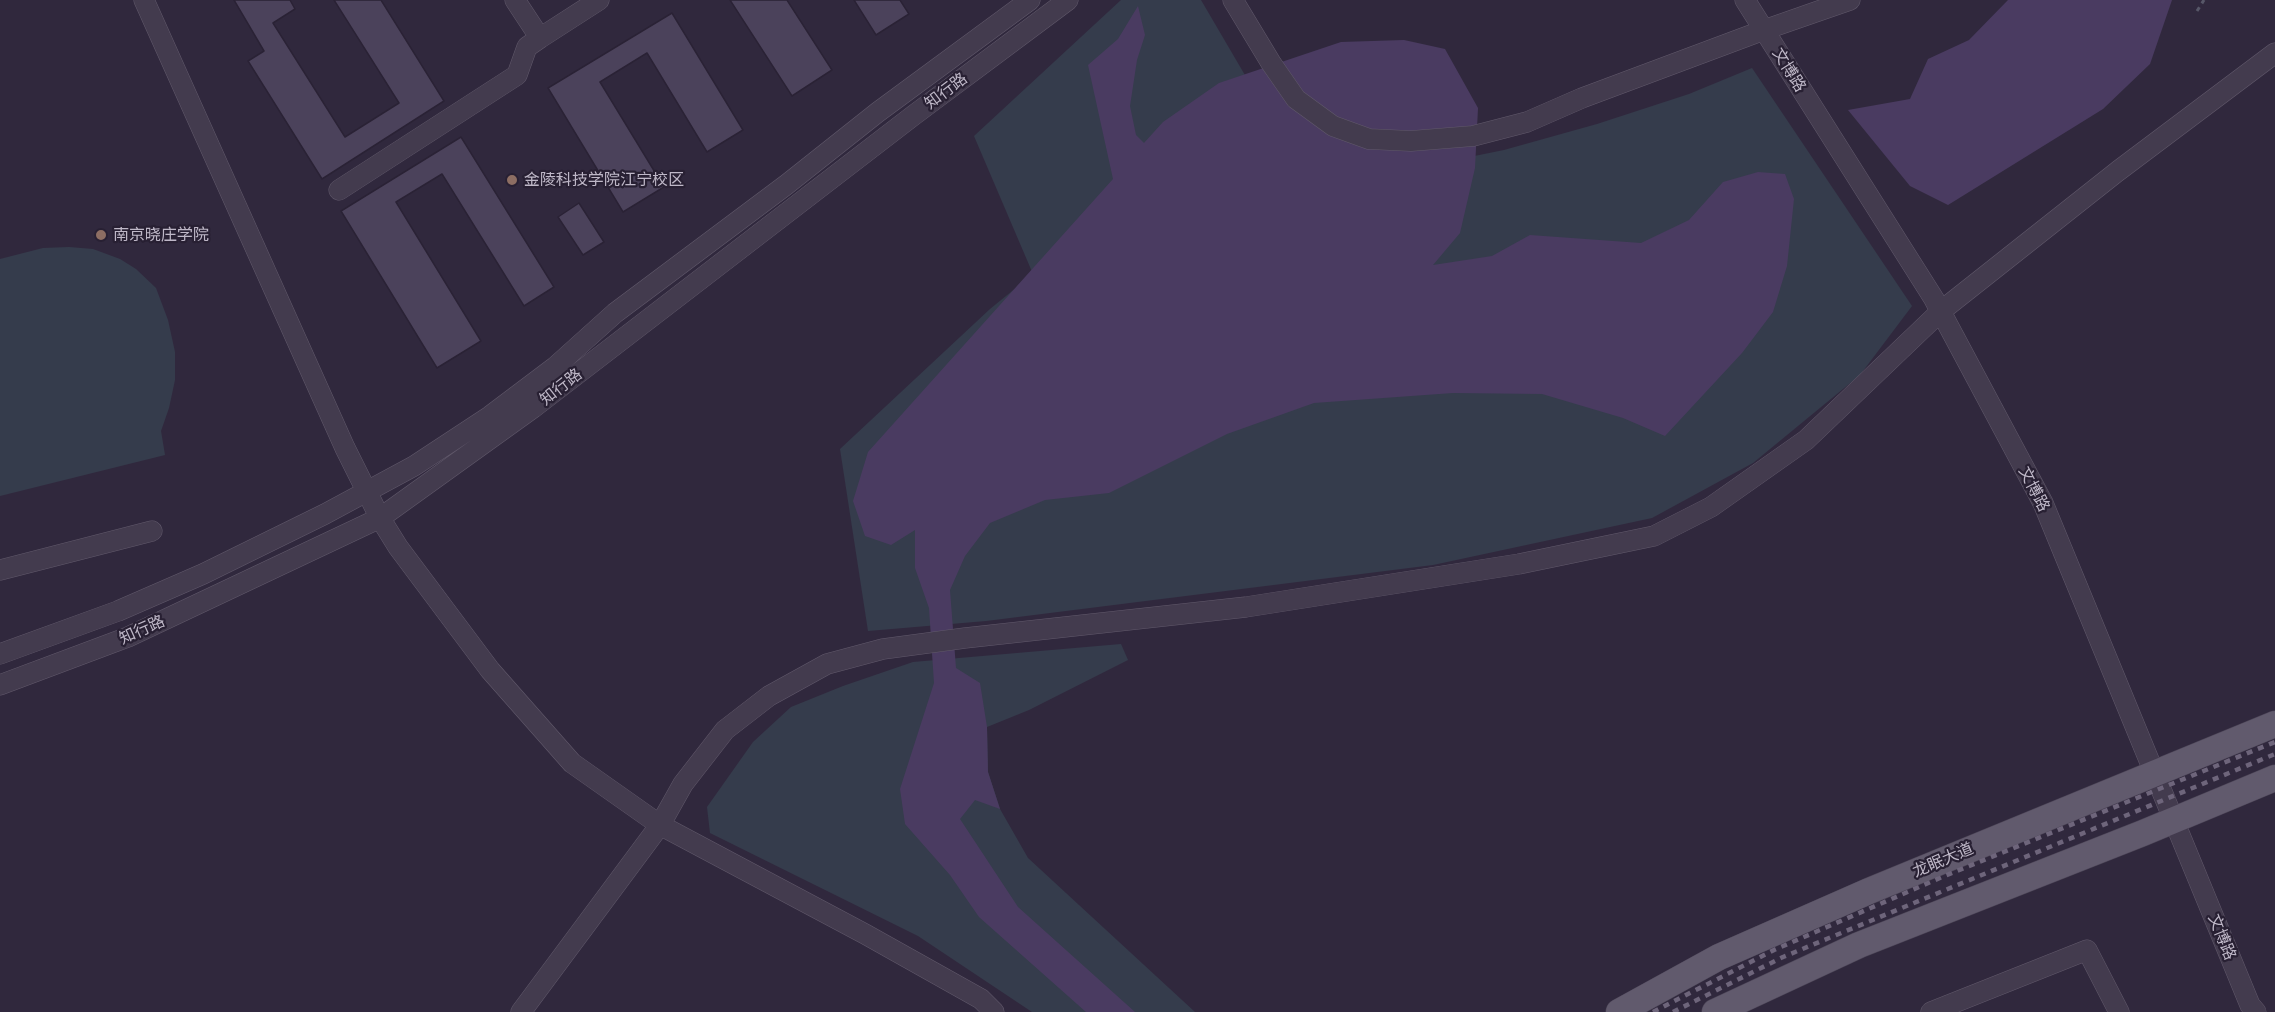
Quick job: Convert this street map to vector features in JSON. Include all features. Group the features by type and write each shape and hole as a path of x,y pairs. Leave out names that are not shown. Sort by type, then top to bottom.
{"main road":[{"name":"龙眠大道","path":"1619,1012 1719,957 1869,891 2275,724"},
{"path":"1715,1012 1859,945 2275,777"}],"street":[{"path":"144,0 335,426 380,518 398,547 490,670 572,763 660,825 885,945 981,999 994,1012"},
{"path":"515,0 540,38"},
{"path":"339,190 517,75 527,47 599,0"},
{"name":"知行路","path":"0,654 118,611 203,574 414,466 489,416 555,367 615,313 786,185 878,112 1030,0"},
{"name":"知行路","path":"0,685 128,637 380,518 533,408 914,115 1068,0"},
{"path":"1233,0 1270,63 1296,99 1333,126 1369,139 1411,141 1473,135 1527,122 1582,98 1850,0"},
{"name":"文博路","path":"1745,0 1941,311 2043,503 2250,1005 2256,1012"},
{"path":"521,1012 660,825 683,784 725,730 770,696 827,664 883,649 965,638 1246,608 1519,564 1654,536 1710,507 1806,440 1941,311 2118,171 2275,52"},
{"path":"0,570 152,531"},
{"path":"1930,1012 2087,950 2119,1012"}],"path":[{"path":"2197,11 2204,0"}],"shaded area":[{"path":"1121,0 1201,0 1280,135 1420,167 1504,150 1597,124 1689,94 1752,68 1912,306 1860,375 1753,463 1652,518 1433,565 986,621 868,631 840,449 990,309 1033,274 974,136"},
{"path":"2008,0 2172,0 2150,64 2103,109 1948,205 1910,186 1848,110 1910,99 1928,59 1969,40"},
{"path":"1138,6 1145,35 1137,60 1130,106 1136,135 1144,143 1163,122 1219,83 1341,42 1404,40 1445,49 1478,108 1475,168 1460,233 1433,265 1492,256 1530,235 1641,243 1689,220 1723,182 1758,172 1785,174 1794,199 1787,266 1773,312 1742,353 1665,436 1623,418 1542,394 1453,393 1314,403 1227,434 1109,493 1045,500 990,523 965,556 950,590 956,668 980,683 987,727 988,772 1000,809 975,800 960,819 1018,907 1135,1012 1086,1012 979,917 950,875 905,824 900,789 934,683 929,608 915,568 915,530 891,545 865,536 853,501 868,452 1113,179 1088,65 1118,39"},
{"path":"43,248 93,249 120,259 136,269 156,288 168,320 175,352 175,380 161,431 165,455 0,496 0,259"},
{"path":"1121,644 1128,660 1029,710 987,727 988,772 1000,809 1028,858 1195,1012 1032,1012 918,936 710,833 707,807 753,742 791,707 913,662"}],"building":[{"path":"234,0 290,0 295,9 273,23 345,137 399,103 334,0 381,0 444,101 322,179 248,61 264,51"},
{"path":"730,0 787,0 832,70 792,96"},
{"path":"854,0 900,0 909,14 876,35"},
{"path":"672,13 743,130 707,152 647,53 600,82 664,187 623,212 548,88"},
{"path":"461,137 554,287 524,306 442,174 396,202 481,341 437,368 341,211"},
{"path":"579,203 604,242 583,255 558,217"}],"railway":[{"path":"1653,1012 1774,950 1942,877 2275,742"},
{"path":"1673,1012 1783,957 2275,754"}],"place":[{"name":"金陵科技学院江宁校区","path":"512,180"},
{"name":"南京晓庄学院","path":"101,235"}]}
